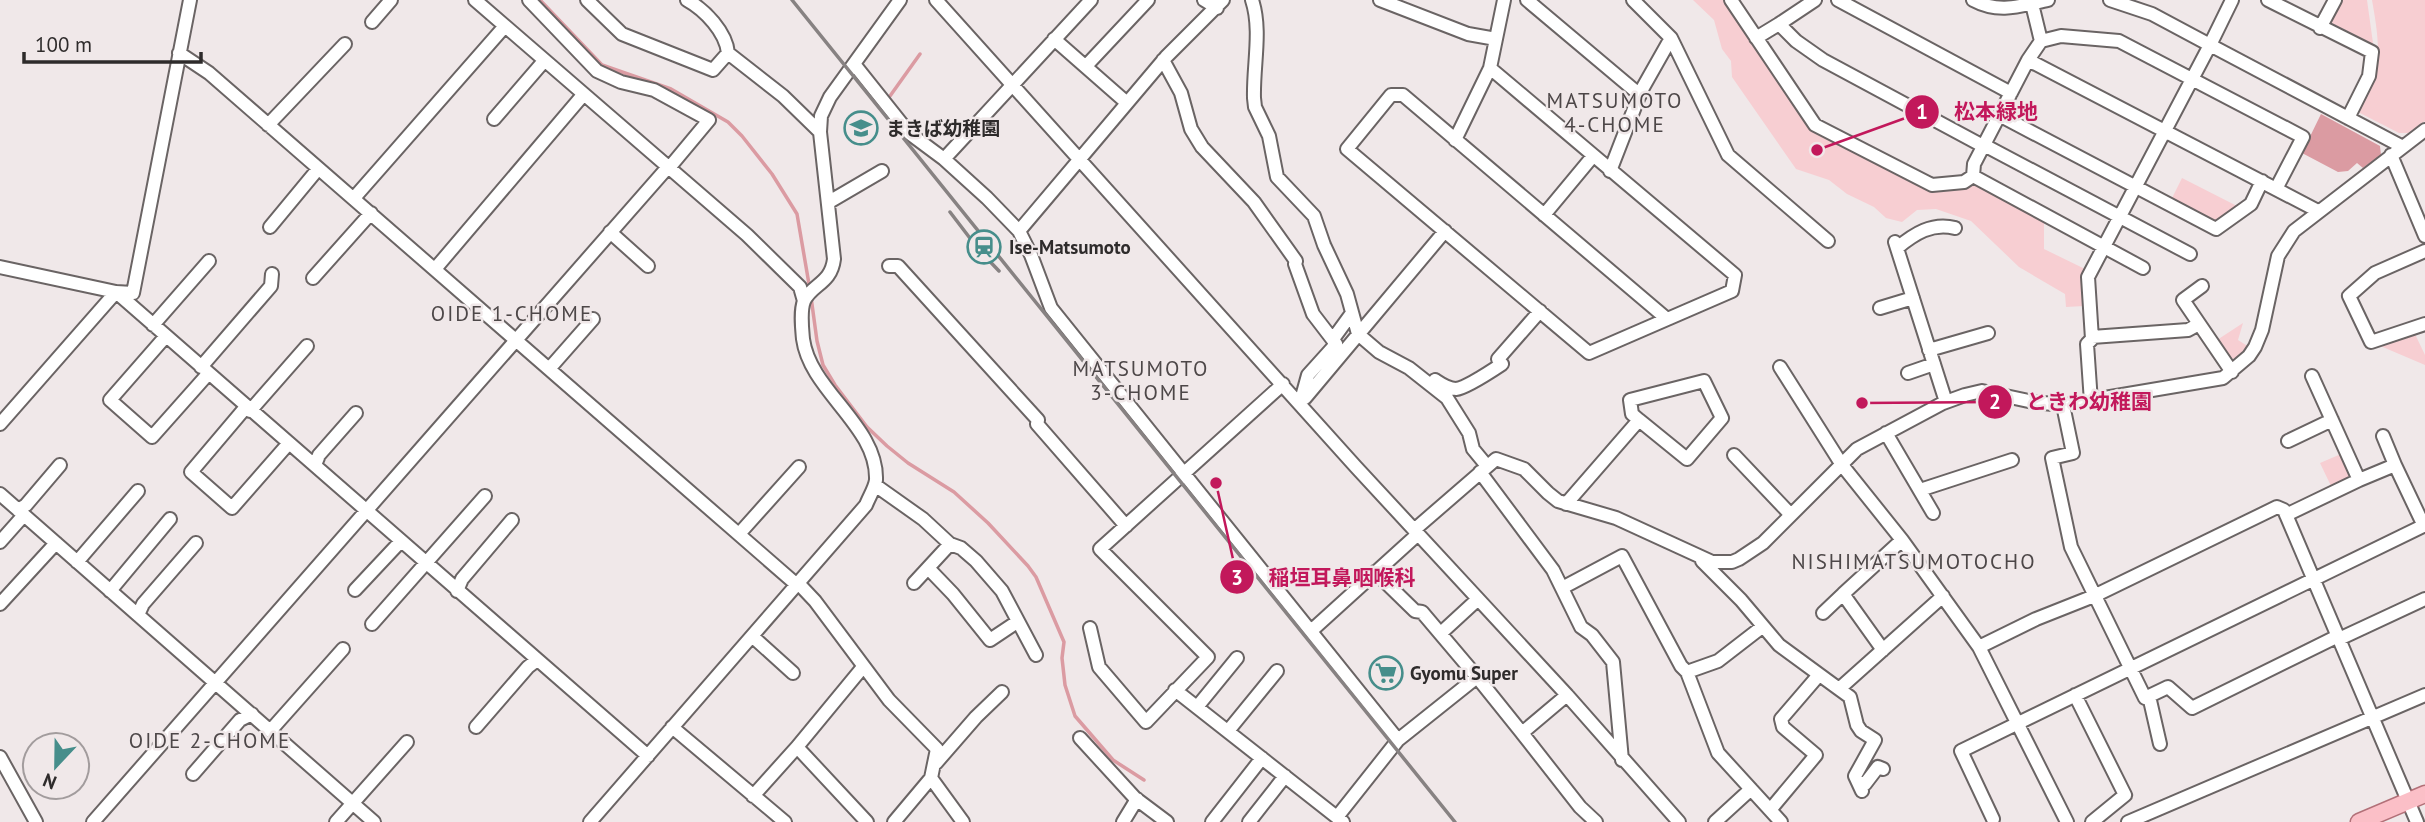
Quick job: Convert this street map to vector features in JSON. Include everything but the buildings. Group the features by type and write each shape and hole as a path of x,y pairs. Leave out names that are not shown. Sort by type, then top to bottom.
{"main road":[{"path":"2359,822 2425,794"}],"street":[{"path":"0,267 116,292 133,293 190,0"},
{"path":"372,22 391,0"},
{"path":"475,0 747,236 809,297"},
{"path":"93,822 709,120 662,94 621,82 597,71 529,0"},
{"path":"587,0 622,34 713,70 728,53"},
{"path":"687,0 710,18 728,53 783,96 820,132"},
{"path":"597,819 648,756 866,505 875,485 874,461 868,444 824,383 804,342 802,320 809,297 832,272 834,259 820,132 821,116 830,97 900,0"},
{"path":"936,0 1679,822"},
{"path":"944,159 1090,0"},
{"path":"1086,66 1148,0"},
{"path":"1205,0 1220,4"},
{"path":"1252,0 1257,32 1255,107 1269,136 1277,177 1314,216 1360,332 1379,352 1409,368 1447,398 1469,433 1483,469 1553,570 1581,627 1592,635 1613,662 1622,760"},
{"path":"1380,0 1468,34 1496,40"},
{"path":"1455,140 1490,68 1504,0"},
{"path":"1527,0 1640,95"},
{"path":"1633,0 1671,38 1728,155 1828,240"},
{"path":"1731,0 1815,125 1932,185 1964,182 1973,176"},
{"path":"1756,38 1815,0"},
{"path":"1838,0 2011,93"},
{"path":"1973,0 1988,8 1997,9 2048,0"},
{"path":"2110,0 2152,14 2403,146"},
{"path":"2091,402 2087,344 2092,337 2088,277 2232,0"},
{"path":"2268,0 2372,52 2369,76 2348,118"},
{"path":"2320,27 2335,0"},
{"path":"1019,231 1081,161 1163,60 1220,4"},
{"path":"2032,4 2041,41"},
{"path":"1779,24 1815,55 2190,254"},
{"path":"354,198 505,26"},
{"path":"1973,176 1974,164 2028,60 2041,41 2061,36 2119,41 2303,137 2276,189"},
{"path":"1611,171 1640,95 1671,38"},
{"path":"1054,39 1127,103"},
{"path":"268,125 345,44"},
{"path":"179,53 209,73 815,601 889,700 937,749 932,772 963,822"},
{"path":"1163,60 1181,93 1191,129 1208,154 1254,202 1296,261 1313,314 1336,344 1308,375 1300,404"},
{"path":"2028,60 2318,211"},
{"path":"495,119 544,61"},
{"path":"854,64 909,133 944,159 1019,231 1051,308 1398,740"},
{"path":"1490,68 1735,275 1732,290 1589,353 1347,149 1391,95 1403,96 1668,318"},
{"path":"435,269 583,95"},
{"path":"1999,115 2216,229 2251,204 2262,181"},
{"path":"1311,631 1496,458 1524,469 1548,493 1566,504 1616,517 1713,562 1732,562 1763,543 1857,449 1946,402 1982,391 2032,402 2063,405 2214,381 2232,372 2249,356 2262,330 2278,256 2294,231 2425,130"},
{"path":"2391,155 2425,236"},
{"path":"1544,215 1593,156"},
{"path":"270,227 318,169"},
{"path":"829,202 882,171"},
{"path":"1973,176 2143,268"},
{"path":"313,278 371,214"},
{"path":"1946,402 1896,245 1927,229 1938,226 1955,228"},
{"path":"1300,404 1445,231"},
{"path":"610,232 648,266"},
{"path":"2425,251 2375,273 2349,296 2371,342 2425,324"},
{"path":"153,325 209,261"},
{"path":"888,266 898,266 965,339 1038,420 1037,424 1126,526"},
{"path":"166,336 110,400 152,437 271,286 272,274"},
{"path":"2202,286 2183,300 2232,372"},
{"path":"116,292 648,756"},
{"path":"0,424 116,292"},
{"path":"1884,311 1914,301"},
{"path":"1360,332 1453,390 1486,375 1540,310"},
{"path":"1332,339 1352,313"},
{"path":"549,369 593,319"},
{"path":"2092,337 2188,330 2199,324"},
{"path":"1929,350 1987,333"},
{"path":"289,443 232,508 191,472 307,346"},
{"path":"1908,373 1934,364"},
{"path":"1780,367 1842,465 1902,540 1979,647 2067,822"},
{"path":"2312,376 2359,480"},
{"path":"1704,381 1722,418 1687,459 1639,420 1632,414 1630,400 1704,381"},
{"path":"1090,628 1099,667 1146,722 1208,657 1100,549 1283,384"},
{"path":"2063,405 2073,453 2052,458 2071,547 2145,698 2168,687 2192,708 2425,598"},
{"path":"315,465 319,455 356,413"},
{"path":"1566,504 1639,420"},
{"path":"2288,441 2332,420"},
{"path":"1886,433 1933,513"},
{"path":"1993,819 1961,751 2424,525 2383,436"},
{"path":"1734,454 1791,515"},
{"path":"1920,490 2012,460"},
{"path":"0,542 26,505 60,465"},
{"path":"2286,515 2395,465"},
{"path":"739,534 799,467"},
{"path":"875,485 923,519 950,544 961,548 994,581 1036,655"},
{"path":"77,562 138,491"},
{"path":"0,495 374,822"},
{"path":"372,624 485,496"},
{"path":"1979,647 2036,619 2094,596 2277,506 2284,510 2417,822"},
{"path":"110,591 170,519"},
{"path":"457,591 462,579 512,520"},
{"path":"1824,613 1902,540"},
{"path":"355,590 392,547 401,541"},
{"path":"0,604 56,543"},
{"path":"138,615 143,604 196,543"},
{"path":"914,583 950,544"},
{"path":"1562,588 1622,556 1686,672 1718,753 1781,822"},
{"path":"1696,556 1722,580 1779,645 1850,697 1857,725 1875,740 1854,776 1861,788 1878,767 1883,769"},
{"path":"928,568 990,640 1017,622"},
{"path":"1376,572 1415,611 1422,612 1441,633 1580,807 1596,822"},
{"path":"1843,594 1883,650"},
{"path":"1839,690 1943,596"},
{"path":"1441,633 1478,599"},
{"path":"1686,672 1718,661 1762,627"},
{"path":"752,636 793,673"},
{"path":"271,730 343,649"},
{"path":"1197,707 1237,658"},
{"path":"476,727 537,660"},
{"path":"753,796 863,667"},
{"path":"1228,731 1277,671"},
{"path":"1769,810 1816,755 1783,727 1781,719 1818,676"},
{"path":"1175,690 1336,819 1398,740 1477,677"},
{"path":"894,822 976,717 1002,692"},
{"path":"1522,733 1567,695"},
{"path":"2075,695 2124,795 2092,822"},
{"path":"2135,821 2425,695"},
{"path":"2149,696 2160,744"},
{"path":"193,774 240,720 253,714"},
{"path":"673,727 785,822"},
{"path":"1080,738 1137,799 1167,822"},
{"path":"336,822 407,742"},
{"path":"797,747 867,822"},
{"path":"0,757 36,822"},
{"path":"1212,822 1262,758"},
{"path":"1249,822 1285,776"},
{"path":"1715,822 1751,789"},
{"path":"1123,822 1137,799"}],"shaded area":[{"path":"1693,0 1723,0 1813,129 1937,191 1980,185 2044,219 2044,249 2085,269 2082,275 2084,306 2066,307 2065,294 2019,267 1971,221 1936,209 1917,210 1902,222 1886,218 1874,207 1847,194 1829,180 1796,169 1732,77 1731,61 1722,49 1714,20"},
{"path":"2341,0 2367,0 2373,43 2368,45 2334,28 2331,19"},
{"path":"2372,0 2425,0 2425,121 2408,133 2399,133 2358,112 2374,77 2378,58"},
{"path":"2321,114 2380,146 2381,155 2363,168 2357,163 2348,171 2338,172 2302,153"},
{"path":"2182,178 2237,206 2219,220 2213,220 2172,198"},
{"path":"2243,323 2238,340 2249,347 2237,359 2228,358 2217,340"},
{"path":"2414,332 2425,355 2425,365 2378,345"},
{"path":"2341,454 2350,473 2348,480 2332,488 2320,463"}],"waterway":[{"path":"540,0 602,65 671,89 728,122 742,136 772,174 797,214 810,290"},
{"path":"890,96 920,54"},
{"path":"811,297 823,365 835,385 867,427 887,446 908,463 954,492 988,523 1028,566 1036,577 1064,642 1062,658 1065,685 1075,716 1113,760 1144,780"}],"railway":[{"path":"792,0 1455,822"},
{"path":"950,212 999,271"}],"place":[{"name":"まきば幼稚園","path":"861,128"},
{"name":"松本緑地","path":"1817,150"},
{"name":"Ise-Matsumoto","path":"984,247"},
{"name":"ときわ幼稚園","path":"1862,403"},
{"name":"稲垣耳鼻咽喉科","path":"1216,483"},
{"name":"Gyomu Super","path":"1386,673"}],"district":[{"name":"MATSUMOTO 4-CHOME","path":"1615,112"},
{"name":"OIDE 1-CHOME","path":"512,313"},
{"name":"MATSUMOTO 3-CHOME","path":"1141,380"},
{"name":"NISHIMATSUMOTOCHO","path":"1914,561"},
{"name":"OIDE 2-CHOME","path":"210,740"}]}
